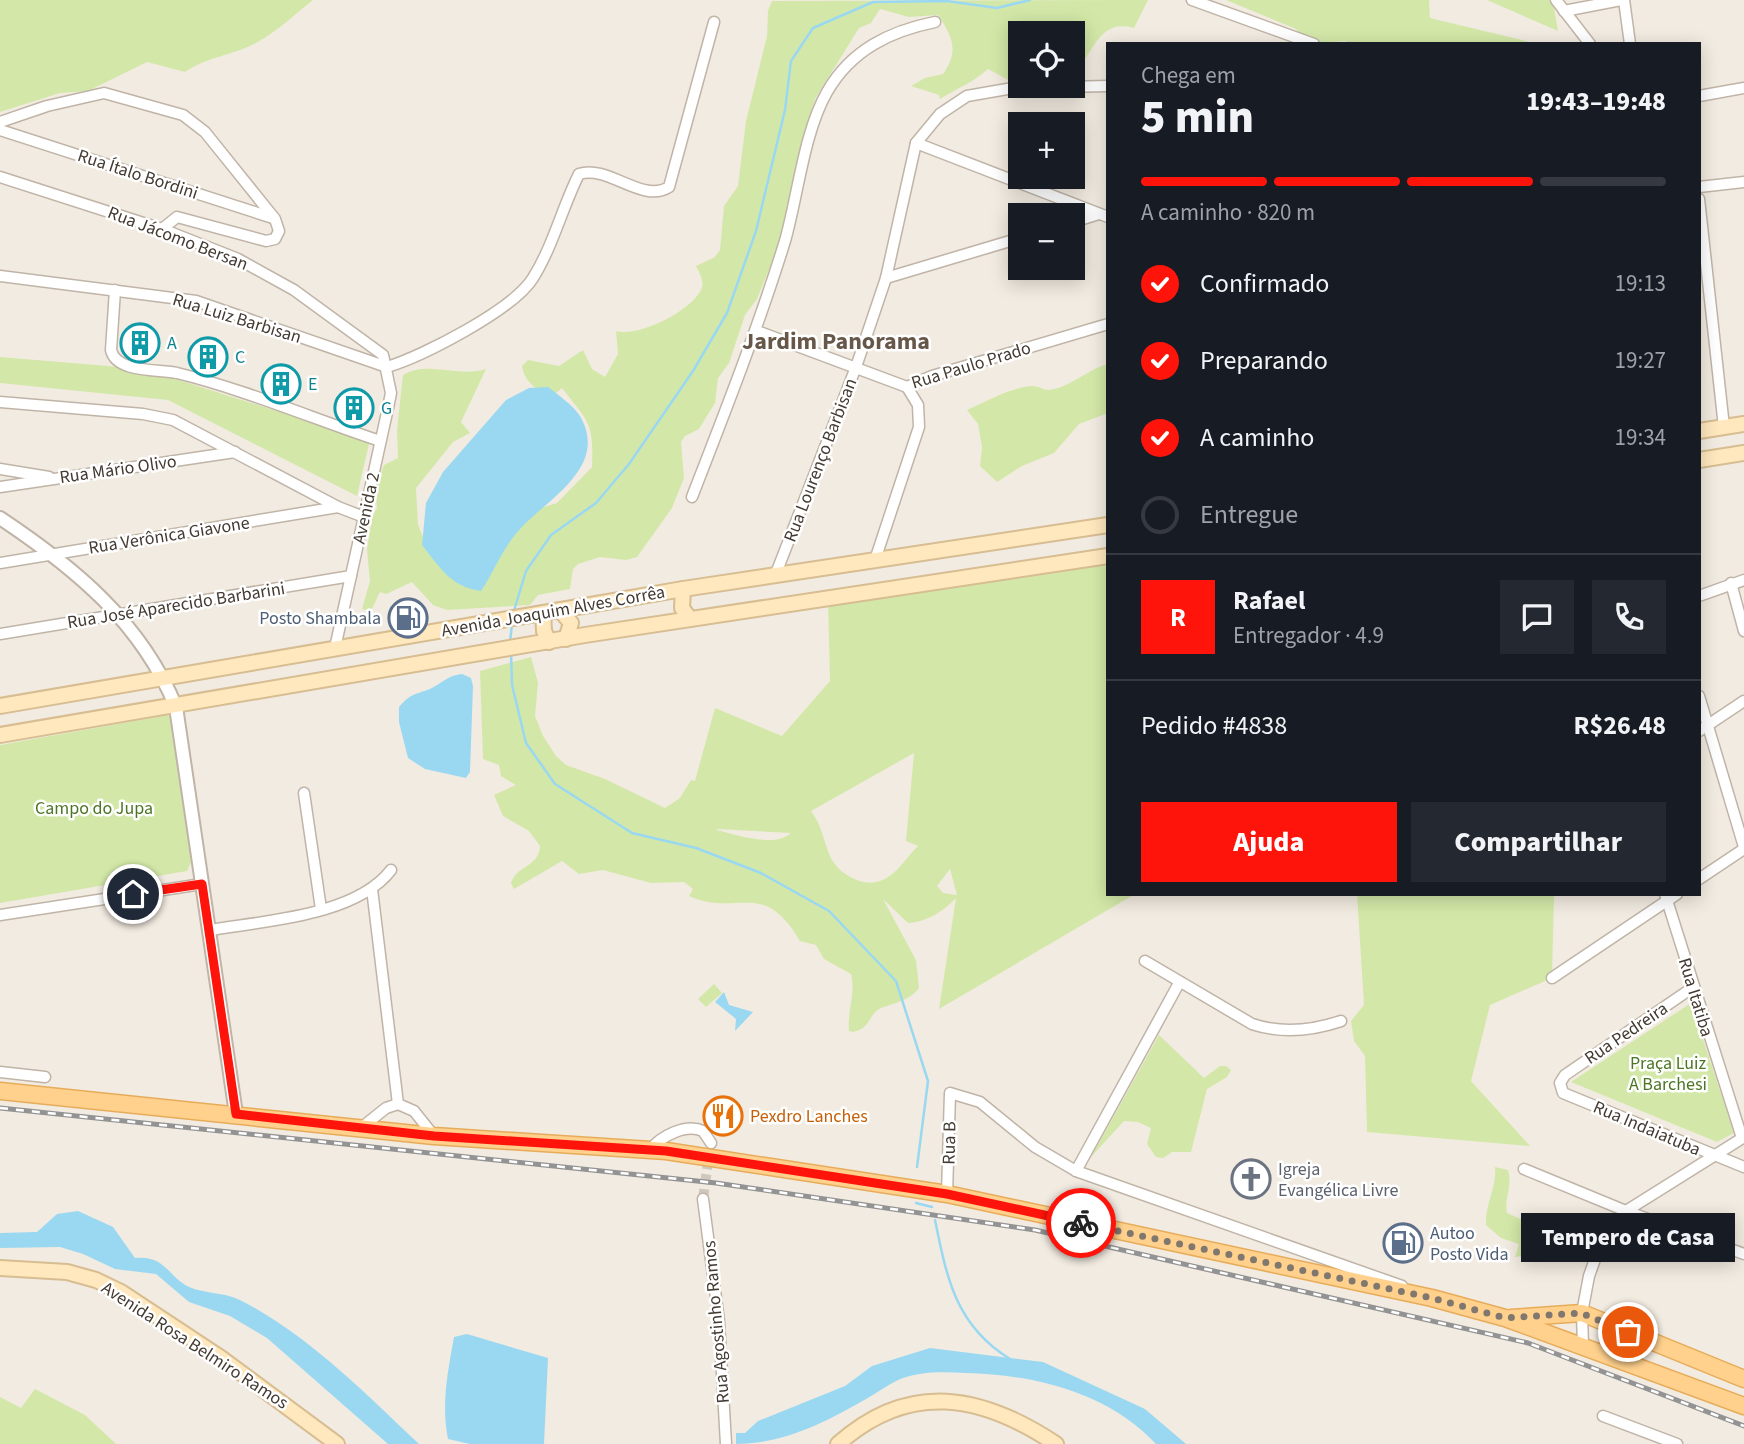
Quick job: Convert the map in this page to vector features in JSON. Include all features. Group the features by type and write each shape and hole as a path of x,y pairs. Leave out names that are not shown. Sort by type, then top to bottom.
{"main road":[{"path":"1701,431 1744,424"},
{"path":"1701,460 1744,453"},
{"name":"Avenida Joaquim Alves Corrêa","path":"0,706 683,589 1106,525"},
{"name":"Avenida Joaquim Alves Corrêa","path":"0,735 566,639 1106,556"},
{"path":"683,589 682,608 690,619"},
{"path":"560,610 571,622 566,639"},
{"path":"543,613 548,642"},
{"path":"0,1091 434,1136 650,1150 947,1194 1432,1298 1505,1318 1744,1406"},
{"name":"Avenida Rosa Belmiro Ramos","path":"0,1268 67,1272 96,1280 121,1292 221,1358 337,1444"},
{"path":"1505,1318 1581,1313 1744,1379"},
{"path":"838,1444 868,1421 918,1402 943,1400 976,1403 1011,1416 1056,1444"}],"street":[{"path":"1192,0 1308,42"},
{"path":"1556,0 1588,42"},
{"path":"1564,11 1623,0 1630,42"},
{"path":"387,367 427,351 508,303 524,290 540,266 579,174 597,173 651,190 663,191 669,187 714,22"},
{"path":"692,497 757,331 798,196 815,117 828,90 857,55 877,40 895,31 935,22"},
{"name":"Rua Lourenço Barbisan","path":"775,576 856,367 886,278 916,143 940,114 967,96 1013,88 1106,86"},
{"path":"1701,96 1744,88"},
{"path":"0,122 47,106 104,93 183,115 205,132 275,219 279,231 275,239 266,241 184,218 171,219 162,229"},
{"name":"Rua Ítalo Bordini","path":"0,130 275,219"},
{"path":"916,143 1104,216"},
{"name":"Rua Jácomo Bersan","path":"0,177 162,229 264,272 378,349 387,367"},
{"path":"1701,187 1744,182"},
{"path":"1085,220 1104,216"},
{"path":"1701,218 1724,427"},
{"path":"886,278 1008,242"},
{"name":"Rua Luiz Barbisan","path":"0,276 196,301 387,367"},
{"path":"115,289 111,350 112,357 122,365 177,373 380,441"},
{"path":"345,325 354,341 350,354"},
{"name":"Rua Paulo Prado","path":"757,331 907,387 932,376 1106,325"},
{"name":"Avenida 2","path":"335,649 391,393 387,367"},
{"path":"875,560 919,427 918,405 907,387"},
{"path":"0,402 159,417 187,426 338,507 364,517"},
{"name":"Rua Mário Olivo","path":"0,487 235,452"},
{"path":"0,469 56,478"},
{"name":"Rua Verônica Giavone","path":"0,563 338,507"},
{"path":"0,518 85,580 120,615 164,679 176,707 236,1114"},
{"name":"Rua José Aparecido Barbarini","path":"0,634 351,576"},
{"path":"1701,595 1744,580"},
{"path":"1731,583 1744,631"},
{"path":"1704,728 1744,701"},
{"path":"1701,709 1704,728 1744,848 1701,878"},
{"path":"304,793 321,909"},
{"path":"209,930 321,909 372,889 391,870"},
{"path":"0,915 202,884"},
{"path":"372,889 398,1104"},
{"path":"1552,978 1666,898"},
{"name":"Rua Itatiba","path":"1666,898 1692,988 1743,1138"},
{"path":"1145,961 1252,1024 1272,1031 1313,1030 1340,1021"},
{"path":"1179,983 1076,1171 1383,1277 1432,1298"},
{"name":"Rua Pedreira","path":"1561,1080 1692,988"},
{"path":"0,1072 45,1077"},
{"name":"Rua Indaiatuba","path":"1561,1080 1563,1093 1744,1167"},
{"name":"Rua B","path":"947,1194 950,1093 980,1102 1035,1147 1076,1171"},
{"path":"360,1128 386,1108 398,1104 414,1111 434,1136"},
{"path":"650,1150 657,1140 689,1128 703,1131 710,1143"},
{"path":"1583,1347 1581,1313 1601,1242 1626,1211 1743,1138"},
{"path":"1524,1169 1626,1211 1744,1254"},
{"name":"Rua Agostinho Ramos","path":"703,1199 718,1299 725,1440"},
{"path":"1603,1416 1677,1444"}],"green space":[{"path":"0,0 313,0 256,43 185,72 147,62 88,91 60,93 0,112"},
{"path":"1148,0 1134,28 1122,26 1104,33 1085,60 1085,21 1008,21 1008,80 988,69 940,99 939,95 911,86 925,78 943,74 951,59 952,44 938,15 909,17 880,9 871,23 859,28 815,99 801,148 786,228 757,299 745,315 729,363 718,378 715,403 699,429 685,436 681,442 684,478 672,508 637,557 626,560 600,557 578,564 573,569 570,589 538,595 530,605 447,610 433,605 412,582 386,594 380,592 371,611 362,609 370,581 367,550 372,517 377,508 375,488 384,465 398,458 397,430 403,375 423,369 465,372 486,369 461,422 470,433 453,442 416,488 418,524 425,543 557,503 592,467 592,440 588,423 562,388 550,398 528,381 522,366 528,360 559,366 583,350 592,369 605,377 618,354 616,331 625,332 651,326 677,313 697,296 702,284 696,266 715,257 720,250 724,206 738,186 746,121 767,36 768,11 772,1"},
{"path":"1226,0 1429,0 1430,18 1530,42 1306,42 1296,29"},
{"path":"1487,0 1549,0 1554,8 1558,31"},
{"path":"0,357 144,369 359,437 369,444 357,496 168,400 0,383"},
{"path":"1106,365 1106,414 1079,424 1054,453 1022,466 997,482 980,466 982,447 978,424 967,410 1016,389 1033,386 1047,390 1057,388"},
{"path":"1106,564 1106,896 1132,896 939,1009 956,898 935,915 908,923 883,899 916,960 919,988 907,998 881,1008 864,1027 853,1032 849,1031 853,988 851,974 824,959 816,945 800,941 774,910 761,904 707,902 689,896 693,889 684,882 651,883 603,870 579,874 562,861 514,889 511,883 514,877 536,858 540,846 529,831 503,816 494,795 516,785 501,776 499,765 483,759 480,671 531,657 538,683 535,716 543,736 556,756 566,765 605,779 665,808 680,798 691,780 695,781 715,708 782,736 830,681 828,600","holes":["914,753 906,841 918,846 896,870 880,881 872,883 857,880 845,874 831,859 811,811","717,829 791,833 776,840 766,840","950,869 957,895 943,893 937,886"]},
{"name":"Campo do Jupa","path":"168,715 174,723 191,862 187,871 0,903 0,745"},
{"path":"1357,896 1554,896 1552,978 1490,1005 1471,1081 1530,1146 1367,1132 1365,1056 1354,1041 1351,1021 1364,1005"},
{"path":"714,984 722,993 706,1007 698,999"},
{"name":"Praça Luiz A Barchesi","path":"1691,1003 1734,1133 1717,1142 1571,1082"},
{"path":"1159,1035 1204,1078 1220,1066 1231,1070 1227,1077 1207,1089 1191,1152 1172,1152 1163,1158 1156,1157 1147,1144 1151,1128 1138,1122 1124,1121 1091,1157"},
{"path":"1495,1167 1508,1170 1510,1181 1507,1213 1534,1225 1534,1254 1515,1257 1519,1244 1501,1238 1486,1225"},
{"path":"35,1389 85,1415 116,1444 0,1444 0,1397 21,1408"}],"water":[{"path":"548,387 580,416 587,434 587,450 582,465 560,492 515,535 481,591 471,589 447,575 422,545 426,503 443,472 506,400 529,388"},
{"path":"462,674 471,678 473,686 470,772 466,778 425,769 408,758 399,722 399,707 407,699 450,677"},
{"path":"724,992 729,1005 753,1012 735,1031 736,1019 715,1002"},
{"path":"78,1211 113,1227 135,1258 160,1263 189,1287 240,1300 289,1330 334,1366 419,1444 388,1444 267,1338 230,1316 189,1302 156,1274 115,1269 60,1247 0,1248 0,1233 37,1232 57,1214"},
{"path":"467,1334 548,1358 544,1444 470,1444 448,1439 445,1400 454,1337"},
{"path":"930,1348 1043,1362 1145,1409 1186,1444 1156,1444 1137,1426 1115,1411 1068,1390 992,1374 942,1372 903,1378 835,1416 787,1436 736,1444 736,1433 745,1433 758,1421 845,1386 872,1366"}],"waterway":[{"path":"513,614 526,571 551,535 596,503 629,464 693,371 727,313 756,231 785,110 791,61 813,28 873,2 947,1 997,8 1030,0"},
{"path":"510,642 512,624"},
{"path":"511,652 512,685 526,743 555,784 632,833 696,848 761,873 829,911 896,981 928,1081 917,1167"},
{"path":"916,1203 932,1207"},
{"path":"935,1220 950,1281 966,1316 977,1332 1010,1359"}],"tunnel":[{"path":"703,1199 709,1155"}],"railway":[{"path":"0,1108 716,1183 1035,1230 1528,1343 1744,1426"}],"way so far":[{"path":"1081,1223 1432,1298 1505,1318 1581,1313 1628,1332"}],"place":[{"name":"A","path":"140,343"},
{"name":"C","path":"208,357"},
{"name":"E","path":"281,384"},
{"name":"G","path":"354,408"},
{"name":"Posto Shambala","path":"408,618"},
{"name":"Pexdro Lanches","path":"723,1116"},
{"name":"Igreja Evangélica Livre","path":"1251,1179"},
{"name":"Autoo Posto Vida","path":"1403,1243"},
{"name":"Tempero de Casa","path":"1628,1332"}],"district":[{"name":"Jardim Panorama","path":"836,341"}],"route":[{"path":"133,894 202,884 236,1114 434,1136 666,1151 947,1194 1081,1223"}]}
